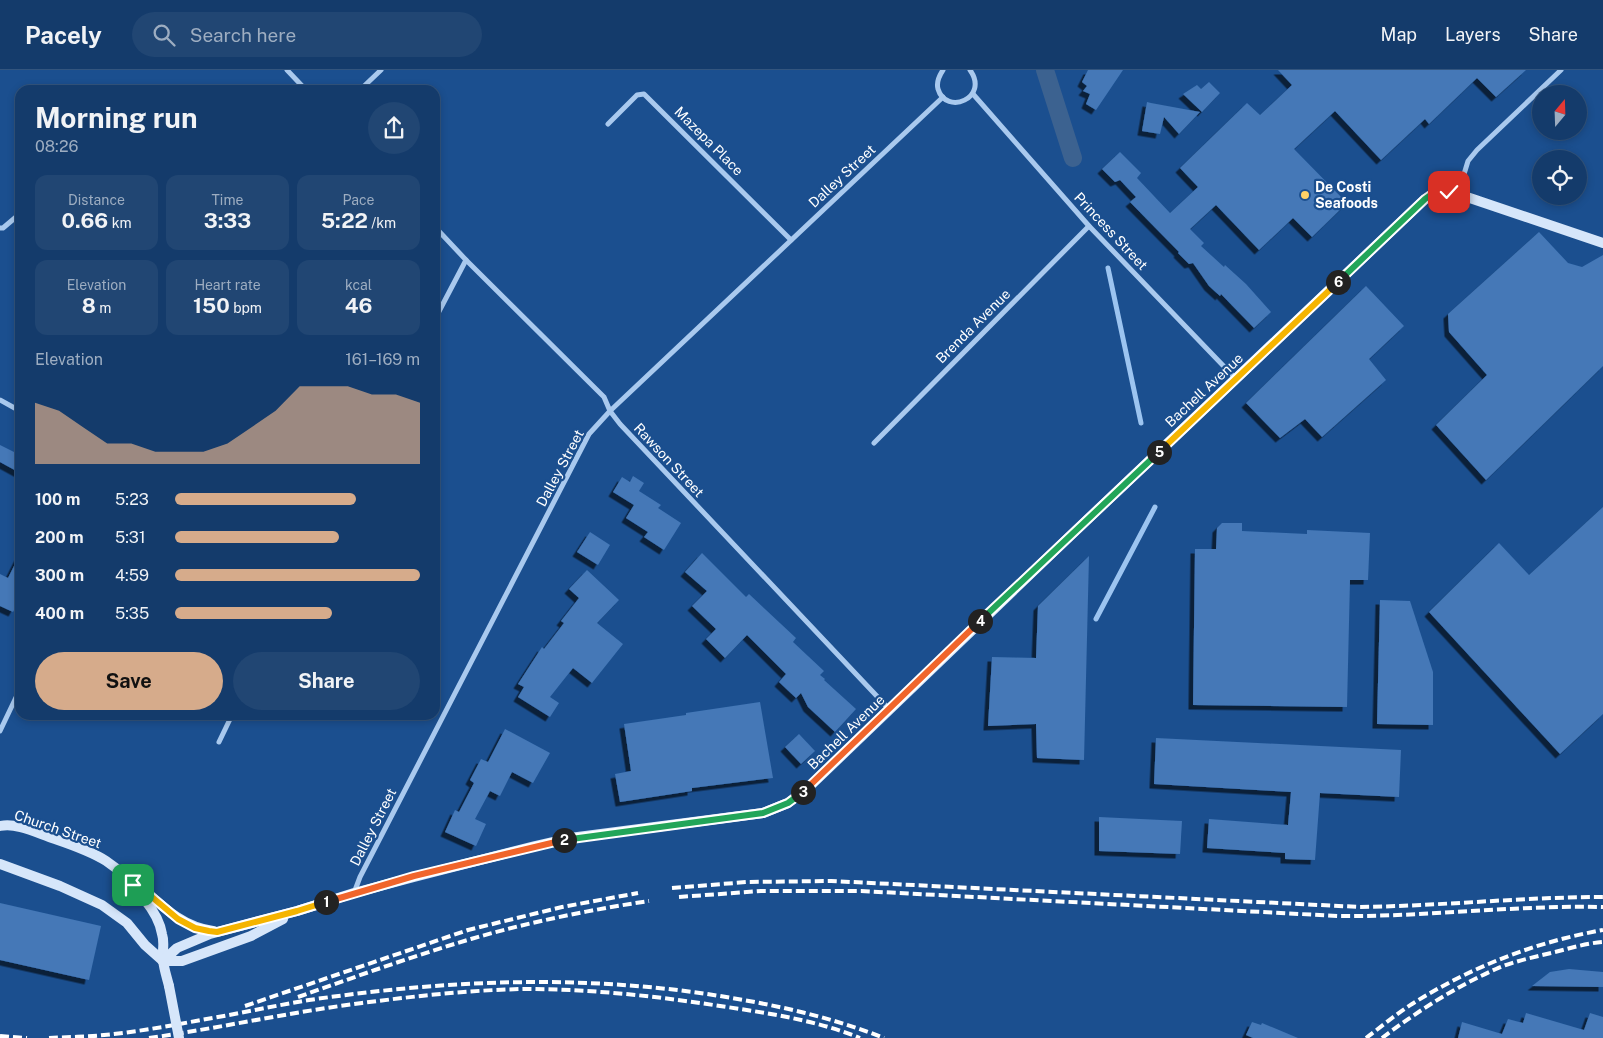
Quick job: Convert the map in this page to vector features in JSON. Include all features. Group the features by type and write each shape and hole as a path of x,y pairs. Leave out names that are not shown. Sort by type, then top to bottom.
{"main road":[{"name":"Bachell Avenue","path":"163,960 177,948 217,932 297,911 354,893 535,846 570,838 763,813 788,803 799,795 1425,199 1441,192 1458,194"},
{"path":"1458,194 1603,243"},
{"name":"Church Street","path":"0,826 5,824 17,827 81,848 104,859 121,871 158,920 164,943 163,960 179,1038"},
{"path":"0,864 60,886 102,905 127,923 145,945 163,960"},
{"path":"121,871 178,919 195,928 217,932"},
{"name":"Bachell Avenue","path":"163,960 182,961 227,945 257,933 297,911"}],"street":[{"path":"287,70 301,85"},
{"path":"365,85 381,70"},
{"path":"943,70 938,81 939,92 947,100 958,102 964,101 973,94 976,82 971,70"},
{"path":"1458,194 1468,161 1477,150 1561,70"},
{"name":"Mazepa Place","path":"608,124 637,95 644,94 791,240"},
{"name":"Princess Street","path":"973,94 1089,226 1236,379"},
{"name":"Dalley Street","path":"354,893 360,877 589,434 610,411 943,96"},
{"path":"0,228 15,218"},
{"name":"Brenda Avenue","path":"874,443 1089,226"},
{"name":"Rawson Street","path":"440,232 604,397 610,411 620,424 889,709"},
{"path":"440,309 466,260"},
{"path":"0,400 15,408"},
{"path":"0,731 15,699"},
{"path":"219,742 230,720"}],"building":[{"path":"1088,70 1123,70 1096,110 1086,104 1090,94 1083,91 1087,86 1082,82"},
{"path":"1278,70 1526,70 1496,97 1477,78 1429,124 1425,119 1381,160 1335,111 1294,149 1347,203 1312,237 1293,218 1259,250 1216,205 1190,229 1204,243 1201,246 1246,284 1271,312 1254,328 1221,294 1220,296 1209,286 1193,263 1189,264 1130,202 1136,197 1120,180 1115,182 1102,169 1120,152 1141,173 1137,178 1170,213 1198,187 1180,168 1247,103 1260,115 1292,85"},
{"path":"1209,82 1220,93 1202,112 1183,94 1197,85 1201,89"},
{"path":"1147,102 1200,112 1179,134 1164,117 1160,134 1142,131"},
{"path":"1539,232 1568,263 1582,267 1603,255 1603,366 1486,480 1436,425 1487,375 1449,332 1448,314"},
{"path":"1366,286 1404,326 1369,359 1386,380 1322,437 1305,419 1280,438 1246,403"},
{"path":"0,445 15,452 15,470 0,462"},
{"path":"633,476 644,483 639,491 661,505 658,508 681,523 664,550 644,537 648,532 626,518 634,505 613,492 622,477 630,482"},
{"path":"1603,507 1603,714 1560,754 1429,612 1499,543 1529,575"},
{"path":"1222,523 1242,523 1242,531 1307,534 1307,530 1370,533 1368,580 1350,580 1347,707 1193,705 1195,549 1216,549 1217,528"},
{"path":"590,532 610,545 598,565 577,552"},
{"path":"702,553 746,597 749,594 796,638 793,642 824,671 820,675 824,680 856,709 835,732 808,707 801,693 796,698 779,682 786,674 747,635 725,658 706,639 716,629 692,606 707,591 685,572"},
{"path":"1089,556 1084,760 1037,758 1036,724 988,726 992,657 1036,658 1038,606"},
{"path":"15,564 15,609 13,612 0,606 0,574 8,578"},
{"path":"587,570 619,600 597,623 623,644 592,683 573,668 550,697 559,703 550,717 518,697 524,687 518,684 542,647 544,649 564,623 561,621 579,598 569,589"},
{"path":"1380,600 1410,601 1433,672 1433,725 1377,724"},
{"path":"760,702 773,778 692,788 692,791 620,802 615,774 631,771 624,724"},
{"path":"505,729 550,753 533,783 512,772 500,796 490,791 475,819 486,824 476,846 445,832 455,810 459,812 474,783 470,780 481,759 488,762"},
{"path":"799,734 815,751 801,764 785,747"},
{"path":"1156,738 1401,750 1399,797 1320,793 1315,860 1285,859 1285,853 1207,848 1209,819 1288,825 1291,792 1154,784"},
{"path":"1099,817 1182,821 1180,854 1099,851"},
{"path":"0,903 101,926 89,980 0,960"},
{"path":"1569,969 1603,972 1603,987 1532,986 1550,972"},
{"path":"1526,1013 1584,1030 1590,1013 1603,1017 1603,1038 1458,1038 1462,1022 1502,1034 1508,1019 1523,1023"},
{"path":"1252,1022 1261,1025 1262,1023 1298,1038 1253,1038 1246,1035"}],"waterway":[{"path":"1045,70 1073,158"},
{"path":"1108,268 1141,423"},
{"path":"1096,619 1155,507"}],"railway":[{"path":"672,888 747,882 831,881 1360,907 1542,898 1603,897"},
{"path":"679,897 761,891 861,891 1338,916 1603,907"},
{"path":"245,1006 468,930 562,907 638,893"},
{"path":"298,997 493,933 559,917 649,901"},
{"path":"1366,1038 1412,1004 1480,967 1553,941 1603,930"},
{"path":"1382,1038 1437,1000 1496,969 1532,957 1603,942"},
{"path":"49,1038 97,1036 140,1031 309,1000 361,993 463,984 514,982 566,982 617,985 720,996 803,1012 884,1038"},
{"path":"149,1038 362,1003 443,994 524,989 598,992 696,1002 791,1018 826,1026 860,1038"},
{"path":"0,1036 27,1038"}],"place":[{"name":"De Costi Seafoods","path":"1305,195"}],"route":[{"path":"133,885 121,871 170,914 184,923 195,928 217,932 297,911 414,876 570,838 763,813 788,803 810,786 1425,199 1432,194 1449,192"}]}
